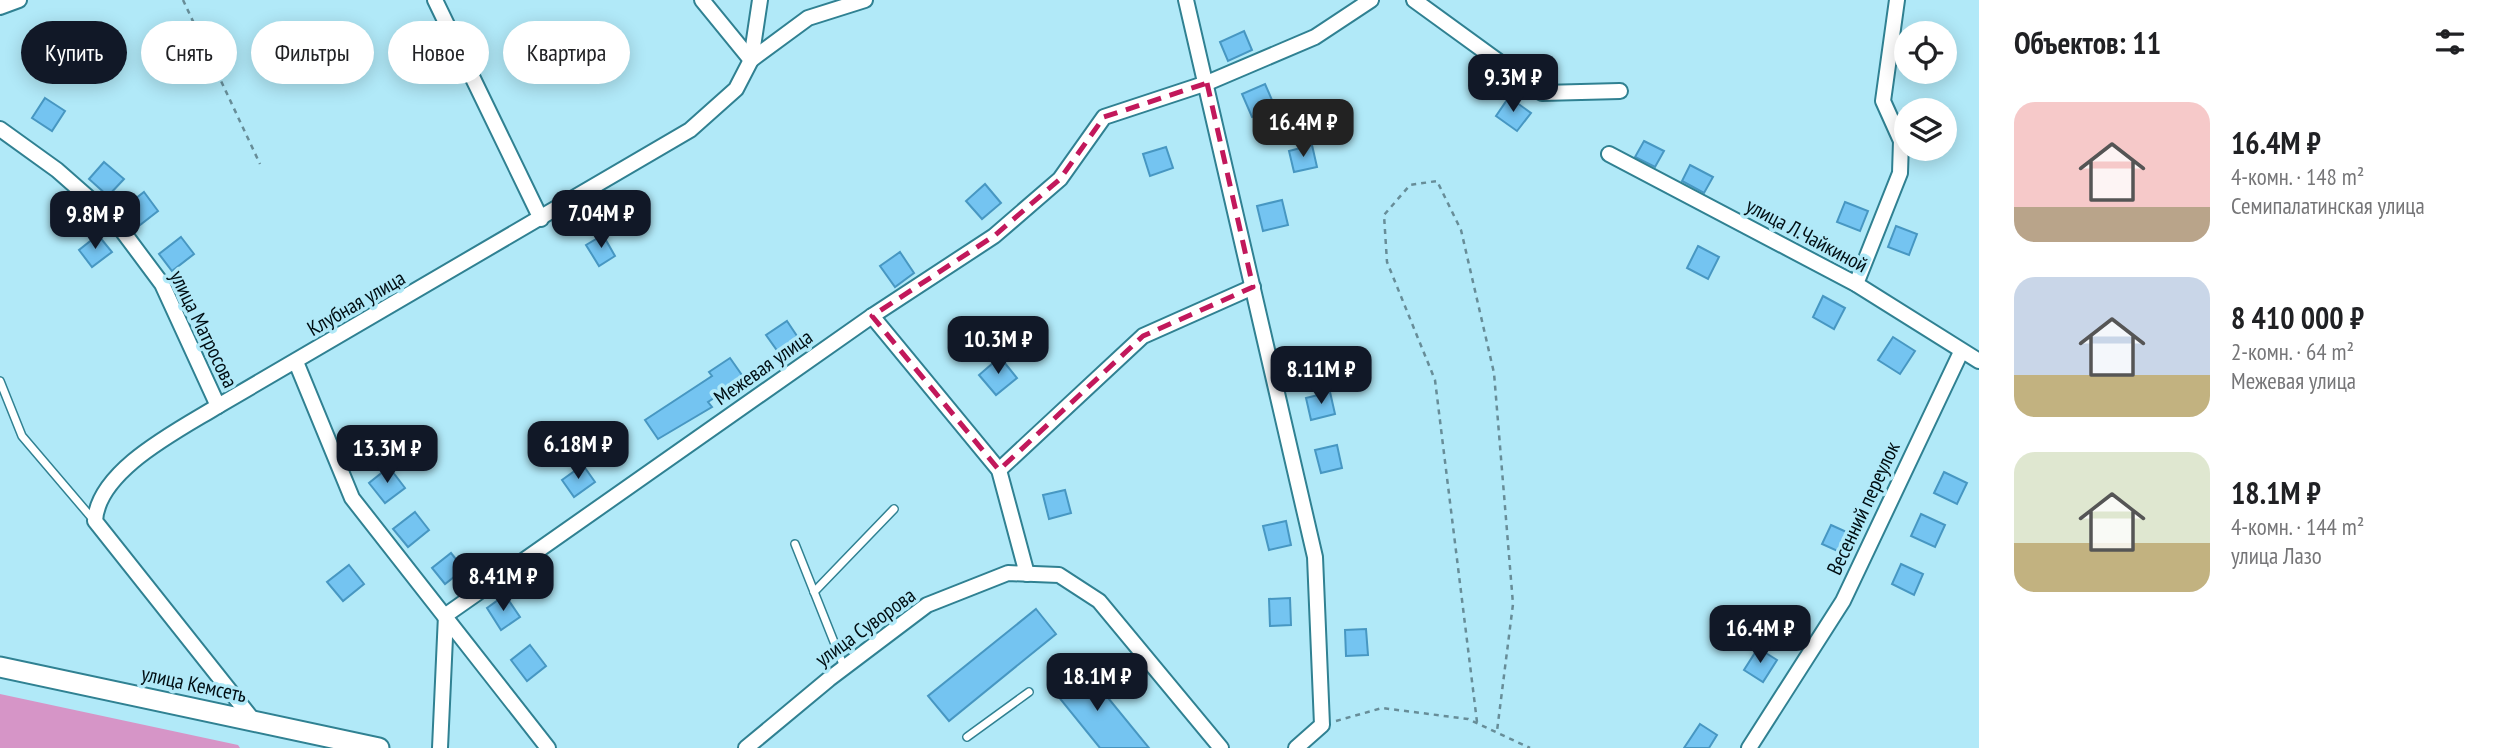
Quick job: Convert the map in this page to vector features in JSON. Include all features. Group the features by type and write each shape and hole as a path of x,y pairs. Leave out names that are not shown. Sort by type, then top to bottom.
{"main road":[{"name":"улица Кемсеть","path":"0,667 379,748"}],"street":[{"path":"0,7 19,0"},
{"path":"435,0 541,219"},
{"path":"702,0 751,60"},
{"path":"751,60 760,0"},
{"name":"Клубная улица","path":"253,720 95,521 99,502 141,453 690,130 736,89 751,60 808,18 865,0"},
{"path":"1186,0 1315,557 1322,725 1296,748"},
{"path":"1207,83 1315,37 1371,0"},
{"path":"1414,0 1542,93 1620,92"},
{"path":"1856,284 1900,173 1901,141 1883,101 1897,0"},
{"name":"Межевая улица","path":"446,615 872,316 995,236 1060,179 1104,117 1207,83"},
{"name":"улица Матросова","path":"0,129 57,170 115,221 162,284 218,406"},
{"name":"улица Л.Чайкиной","path":"1609,154 1856,284 1961,352 1979,360"},
{"path":"999,470 1143,336 1253,287"},
{"path":"872,316 999,470 1027,574"},
{"name":"Весенний переулок","path":"1749,748 1843,601 1961,352"},
{"path":"296,362 352,498 548,748"},
{"name":"улица Суворова","path":"746,748 927,605 1008,573 1059,575 1099,601 1221,748"},
{"path":"440,748 446,615"}],"lane":[{"path":"0,381 22,436 91,517"},
{"path":"814,592 894,509"},
{"path":"795,544 844,668"},
{"path":"967,737 1029,692"}],"path":[{"path":"183,0 260,164"},
{"path":"1476,722 1435,380 1387,262 1384,215 1410,185 1437,181 1461,230 1494,373 1513,604 1497,731"},
{"path":"1322,725 1382,708 1476,722 1530,748"}],"highlighted area":[{"path":"1207,83 1253,287 1143,336 999,470 872,316 994,236 1060,179 1104,117"}],"shaded area":[{"path":"0,694 238,745 240,748 0,748"}],"building":[{"path":"1244,31 1252,50 1228,61 1220,42"},
{"path":"1265,84 1275,107 1252,117 1242,94"},
{"path":"1509,97 1531,113 1517,131 1496,116"},
{"path":"45,98 65,111 52,131 32,118"},
{"path":"1644,141 1664,151 1655,167 1635,157"},
{"path":"1312,145 1317,167 1294,172 1289,151"},
{"path":"1166,147 1173,168 1150,176 1143,154"},
{"path":"104,162 124,179 108,196 89,179"},
{"path":"1690,165 1713,177 1704,193 1682,181"},
{"path":"985,184 1001,203 982,219 966,201"},
{"path":"144,192 158,211 140,225 126,206"},
{"path":"1282,200 1288,225 1263,231 1257,206"},
{"path":"1845,202 1868,211 1860,231 1837,222"},
{"path":"1896,226 1917,234 1909,255 1888,247"},
{"path":"98,235 112,252 92,267 79,250"},
{"path":"603,235 615,256 599,266 586,245"},
{"path":"181,237 194,254 172,271 159,254"},
{"path":"1698,246 1719,257 1708,279 1687,268"},
{"path":"900,252 914,273 895,287 880,266"},
{"path":"1823,296 1845,308 1834,329 1813,317"},
{"path":"787,321 801,342 781,356 766,335"},
{"path":"1893,337 1915,351 1900,374 1878,360"},
{"path":"1000,357 1017,378 996,395 979,375"},
{"path":"730,358 744,378 708,402 712,407 658,439 645,420 712,376 709,372"},
{"path":"1330,392 1335,414 1311,420 1306,398"},
{"path":"1337,445 1342,468 1321,473 1315,450"},
{"path":"583,465 595,482 574,497 562,480"},
{"path":"389,467 405,488 385,503 369,483"},
{"path":"1944,472 1967,483 1957,504 1934,493"},
{"path":"1065,490 1071,513 1049,519 1043,495"},
{"path":"415,512 429,530 408,547 393,529"},
{"path":"1921,514 1945,525 1935,547 1911,536"},
{"path":"1286,521 1291,545 1269,550 1263,526"},
{"path":"1831,525 1851,534 1842,553 1822,544"},
{"path":"451,553 464,569 445,584 432,568"},
{"path":"1901,564 1923,574 1914,595 1892,584"},
{"path":"349,565 364,584 343,601 327,582"},
{"path":"505,595 520,617 501,630 487,608"},
{"path":"1290,598 1291,625 1270,626 1269,599"},
{"path":"1036,609 1056,634 949,721 928,696"},
{"path":"1366,629 1368,655 1346,656 1345,630"},
{"path":"530,645 546,666 527,681 511,660"},
{"path":"1758,648 1777,660 1763,682 1744,670"},
{"path":"1082,666 1149,748 1100,748 1053,690"},
{"path":"1700,724 1717,735 1709,748 1684,748"}]}
